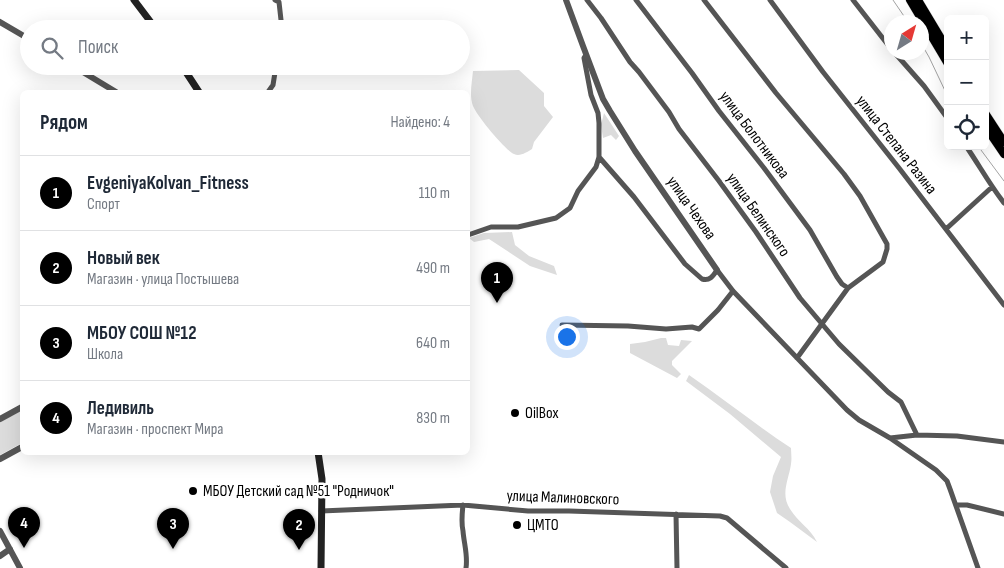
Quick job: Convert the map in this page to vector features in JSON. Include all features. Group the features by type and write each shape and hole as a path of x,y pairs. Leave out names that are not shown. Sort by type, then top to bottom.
{"main road":[{"path":"134,0 149,20"},
{"path":"910,0 946,60"},
{"path":"918,0 944,43"},
{"path":"188,75 198,90"},
{"path":"989,119 1004,142"},
{"path":"989,132 1004,154"},
{"path":"318,455 322,479 321,568"}],"street":[{"path":"275,0 279,2 281,20"},
{"name":"улица Чехова","path":"566,0 603,99 635,152 717,270"},
{"name":"улица Белинского","path":"587,0 602,18 630,62 669,112 679,130 719,181 800,298 839,344 888,392 901,402 917,435"},
{"name":"улица Болотникова","path":"636,0 806,224 837,277 848,288"},
{"path":"704,0 776,93 860,196 887,244 888,249 883,262 848,288 797,358"},
{"name":"улица Степана Разина","path":"770,0 823,72 962,248 1004,305"},
{"path":"852,0 884,40"},
{"path":"0,22 20,34"},
{"path":"470,234 484,228 518,227 556,218 570,208 578,191 596,167 599,157 599,123 588,80 584,58 586,55"},
{"path":"901,60 924,86 944,114"},
{"path":"88,75 113,90"},
{"path":"269,90 273,85 275,75"},
{"path":"969,150 1004,203"},
{"path":"599,157 634,197 686,264 702,279 709,279 717,270 733,291 847,410 943,476 950,488 978,568"},
{"path":"946,229 992,187"},
{"path":"562,325 628,326 666,329 692,327 699,329 733,291"},
{"path":"0,419 20,408"},
{"path":"890,438 917,435 957,436 1004,442"},
{"path":"0,459 20,448"},
{"path":"462,505 462,529 467,559 466,568"},
{"name":"улица Малиновского","path":"322,511 462,505 528,511 569,510 723,516 786,568"},
{"path":"956,505 967,505 1004,514"},
{"path":"676,514 676,568"},
{"path":"0,531 20,568"},
{"path":"0,556 10,550"}],"shaded area":[{"path":"519,70 544,93 544,106 553,117 534,142 532,149 519,155 514,154 504,146 485,125 473,106 471,93 473,71"},
{"path":"604,113 619,136 616,140 611,135 603,138 601,125"},
{"path":"512,232 515,245 529,256 554,266 557,275 530,266 489,239 474,242 470,239 484,233"},
{"path":"666,338 668,345 679,346 681,340 692,341 672,361 672,365 681,374 677,378 630,353 630,344"},
{"path":"689,375 791,448 791,462 785,492 787,503 793,514 817,542 777,513 770,492 773,476 781,457 730,414 686,381"},
{"path":"20,411 20,444 0,455 0,422"}],"waterway":[{"path":"893,0 903,15"},
{"path":"929,57 944,89"},
{"path":"981,150 1004,181"}],"place":[{"name":"EvgeniyaKolvan_Fitness","path":"497,303"},
{"name":"OilBox","path":"515,413"},
{"name":"МБОУ Детский сад №51 \"Родничок\"","path":"193,491"},
{"name":"ЦМТО","path":"517,525"},
{"name":"Ледивиль","path":"24,548"},
{"name":"МБОУ СОШ №12","path":"173,549"},
{"name":"Новый век","path":"299,550"}]}
